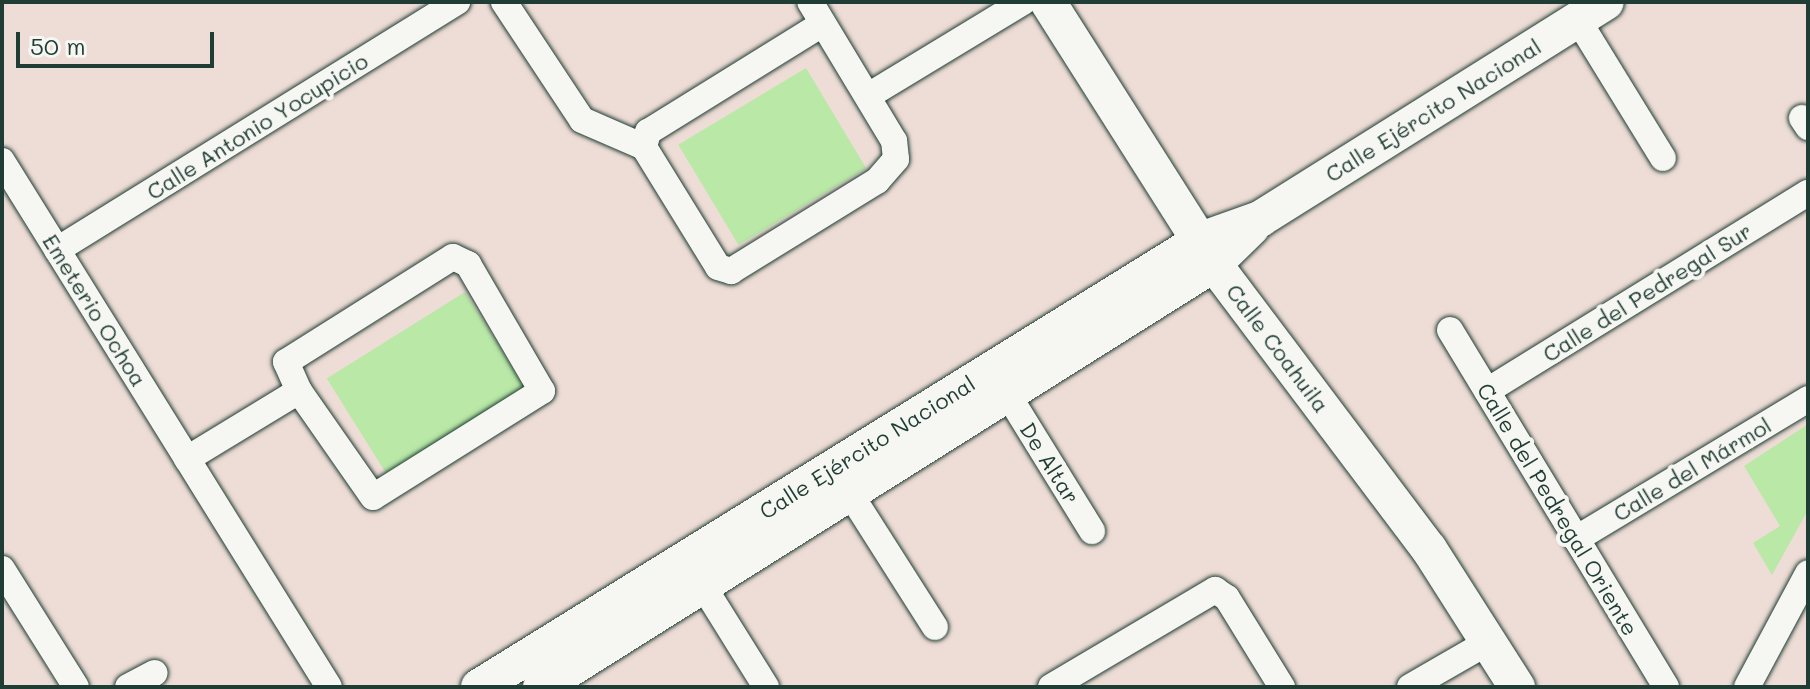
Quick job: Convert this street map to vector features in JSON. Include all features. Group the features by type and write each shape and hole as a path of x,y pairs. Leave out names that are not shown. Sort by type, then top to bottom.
{"street":[{"name":"Calle Antonio Yocupicio","path":"57,250 457,2"},
{"path":"504,2 582,120 644,147 724,271 736,270 877,181 896,159 894,141 816,13 648,132 644,147"},
{"path":"868,96 1023,2"},
{"name":"Calle Coahuila","path":"1048,2 1208,252 1429,549 1517,687"},
{"path":"1592,11 1663,158"},
{"name":"Calle Ejército Nacional","path":"479,687 1208,252 1592,11"},
{"name":"Emeterio Ochoa","path":"2,161 329,687"},
{"name":"Calle del Pedregal Sur","path":"1487,391 1808,193"},
{"name":"Calle Ejército Nacional","path":"544,686 1008,395 1208,252"},
{"path":"453,257 468,264 542,391 373,497 367,495 299,391 286,362 453,257"},
{"name":"Calle del Pedregal Oriente","path":"1450,330 1666,687"},
{"path":"187,459 299,391"},
{"name":"De Altar","path":"1008,395 1092,531"},
{"name":"Calle del Mármol","path":"1576,539 1808,399"},
{"path":"849,492 935,627"},
{"path":"2,569 76,687"},
{"path":"1747,687 1808,573"},
{"path":"703,586 766,687"},
{"path":"1051,687 1215,590 1227,598 1282,687"},
{"path":"1410,687 1490,641"},
{"path":"128,687 154,673"}],"green space":[{"path":"806,68 866,168 739,245 678,145"},
{"path":"465,292 525,388 387,474 327,378"},
{"path":"1808,424 1808,510 1772,575 1753,543 1780,526 1744,466"}]}
